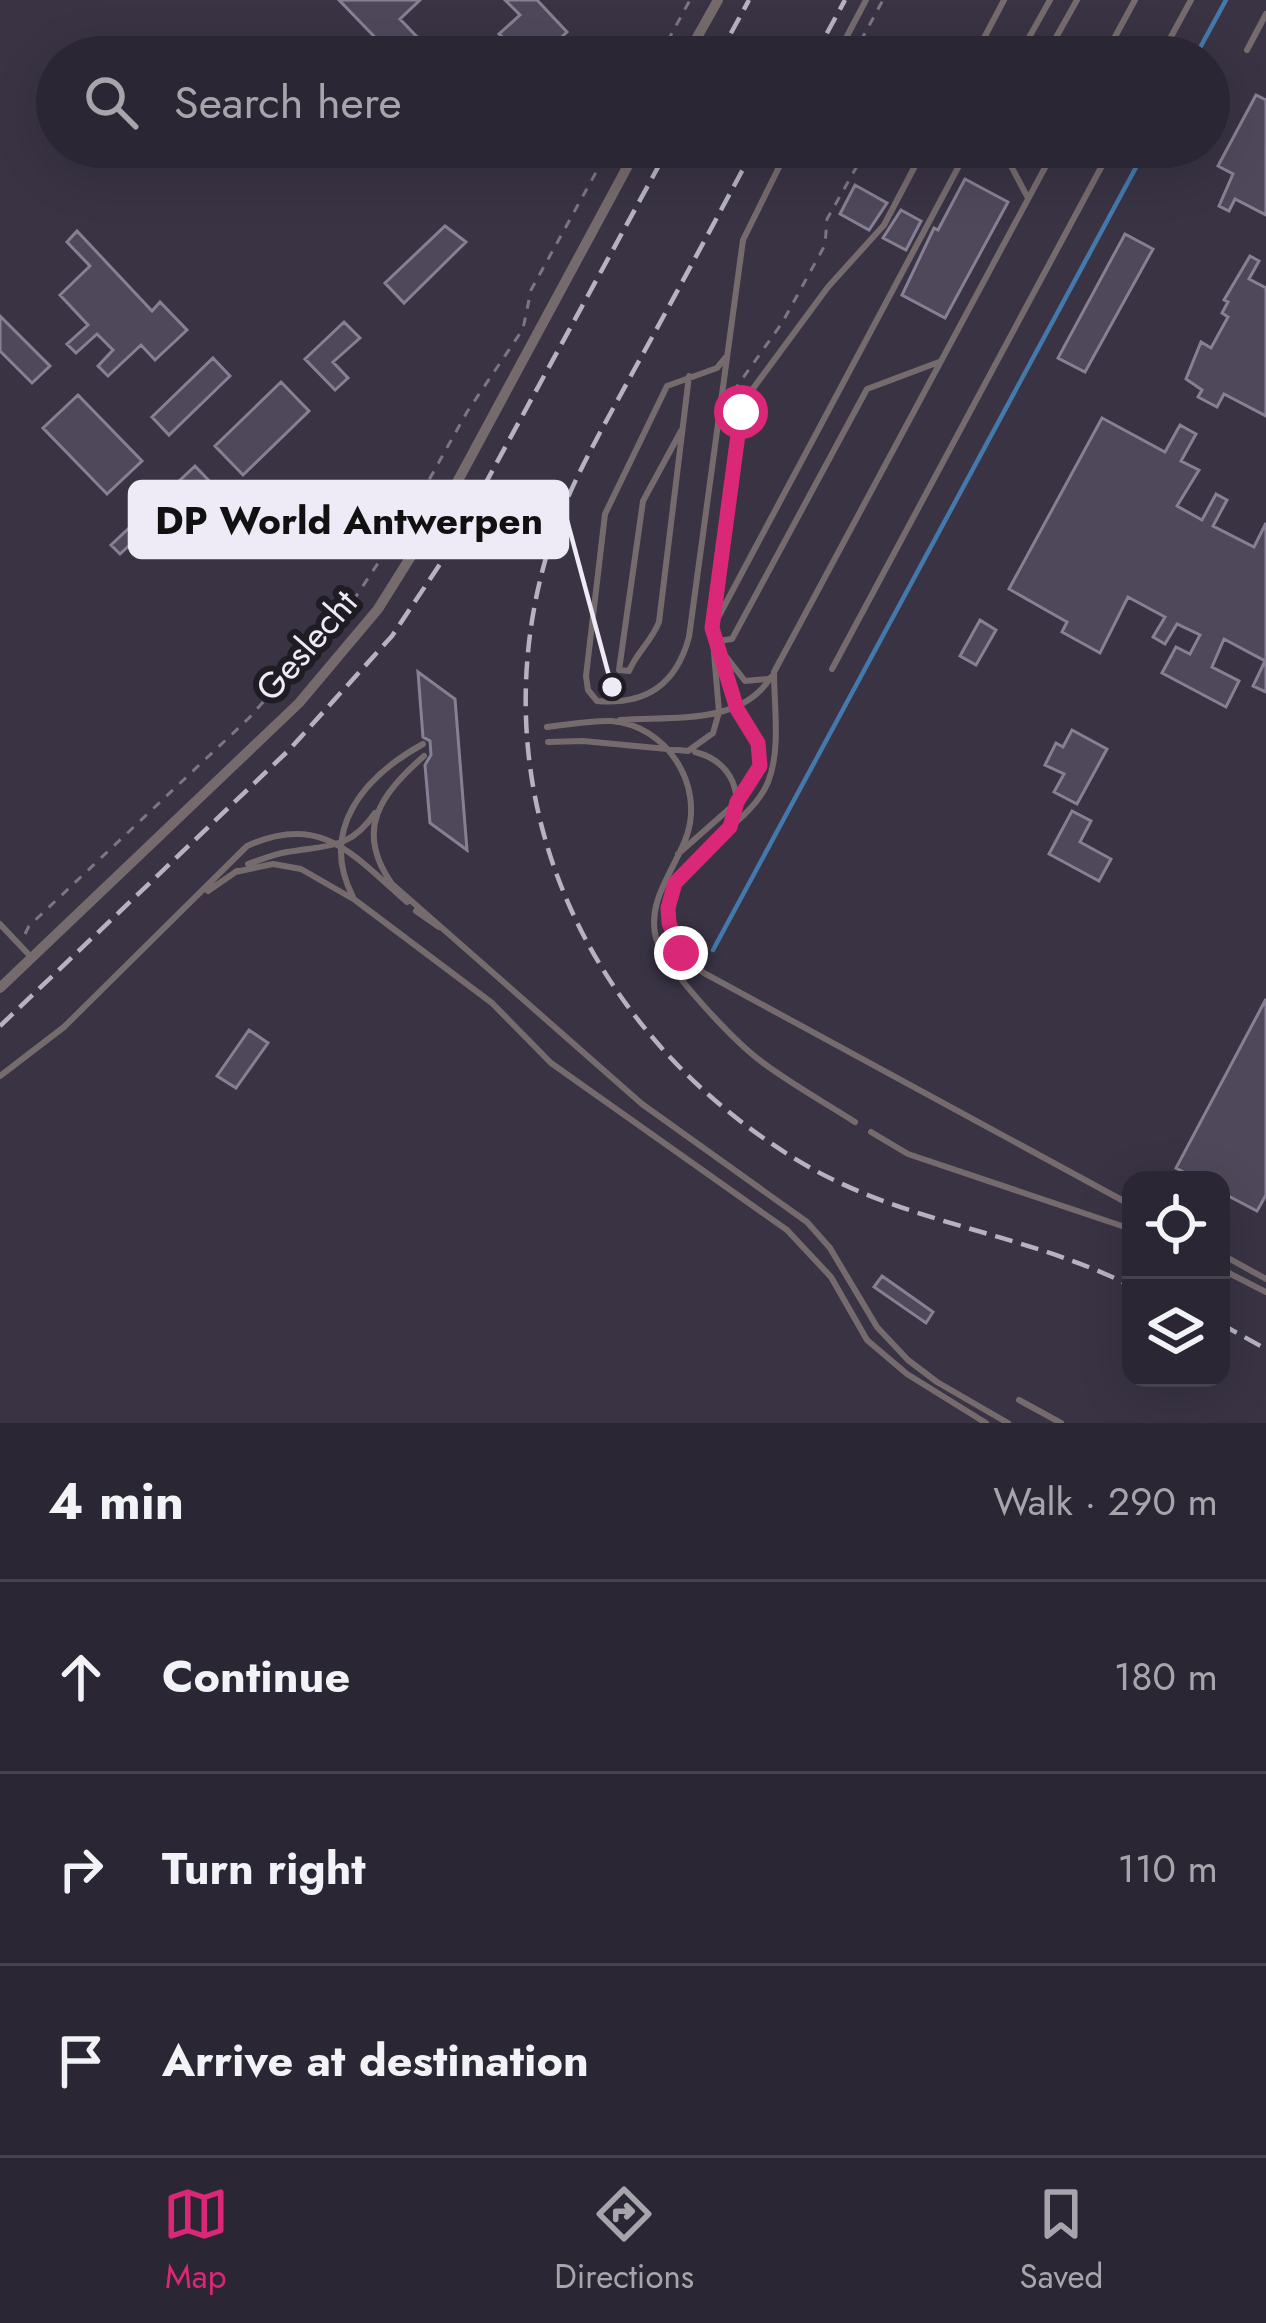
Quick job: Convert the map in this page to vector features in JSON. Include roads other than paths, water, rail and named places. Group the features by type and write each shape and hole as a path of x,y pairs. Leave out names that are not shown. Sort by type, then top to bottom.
{"street":[{"path":"698,36 718,0"},
{"name":"Geslecht","path":"0,988 299,703 378,609 455,485 627,168"}],"lane":[{"path":"847,36 866,0"},
{"path":"985,36 1004,0"},
{"path":"1030,36 1050,0"},
{"path":"1057,36 1077,0"},
{"path":"1115,36 1135,0"},
{"path":"1171,36 1191,0"},
{"path":"1246,50 1266,14"},
{"path":"726,357 717,368 667,386 610,496 586,676 588,690 597,701 620,703 645,697 668,682 682,661 689,638 743,240 779,168"},
{"path":"688,751 713,733 719,712 712,628 746,398 828,286 884,225 915,168"},
{"path":"774,672 763,681 745,681 734,673 712,628 958,168"},
{"path":"1012,168 1028,198"},
{"path":"547,727 719,712 737,709 760,695 1044,168"},
{"path":"832,668 1101,168"},
{"path":"716,638 732,639 866,388 939,362"},
{"path":"681,431 643,501 619,670 629,671 659,622 689,376"},
{"path":"678,854 737,802 760,766 758,743 737,709 721,650"},
{"path":"774,672 771,775 761,795 684,871 671,894 669,923 681,953 691,964 1122,1200"},
{"path":"610,721 652,737 670,751 687,780 692,802 689,827 653,918 666,961 759,1060 855,1122"},
{"path":"548,742 688,751 722,764 737,802 730,827"},
{"path":"355,900 340,864 340,843 352,807 383,769 423,744"},
{"path":"196,900 235,872 284,852 340,843 361,834 384,799 424,756"},
{"path":"384,799 372,828 376,862 392,884 641,1104 807,1222 830,1248 877,1327 908,1360 1008,1423"},
{"path":"0,1076 64,1027 247,846 268,837 298,831 340,843 434,927 441,928"},
{"path":"235,872 274,864 302,869 355,900 492,1003 550,1063 788,1230 831,1276 867,1340 908,1374 986,1423"},
{"path":"0,924 32,958"},
{"path":"871,1132 908,1154 1122,1226"},
{"path":"1230,1259 1266,1279"},
{"path":"1230,1273 1266,1292"},
{"path":"1019,1400 1061,1423"}],"waterway":[{"path":"1206,36 1226,0"},
{"path":"713,950 1136,168"}],"railway":[{"path":"729,36 749,0"},
{"path":"825,36 845,0"},
{"path":"0,1026 289,750 392,636 448,552 658,168"},
{"path":"744,168 589,454 551,541 530,634 526,726 539,815 567,900 609,979 664,1050 731,1114 809,1167 847,1186 1051,1253 1122,1282"},
{"path":"1230,1329 1266,1349"}],"place":[{"name":"DP World Antwerpen","path":"612,687"}]}
